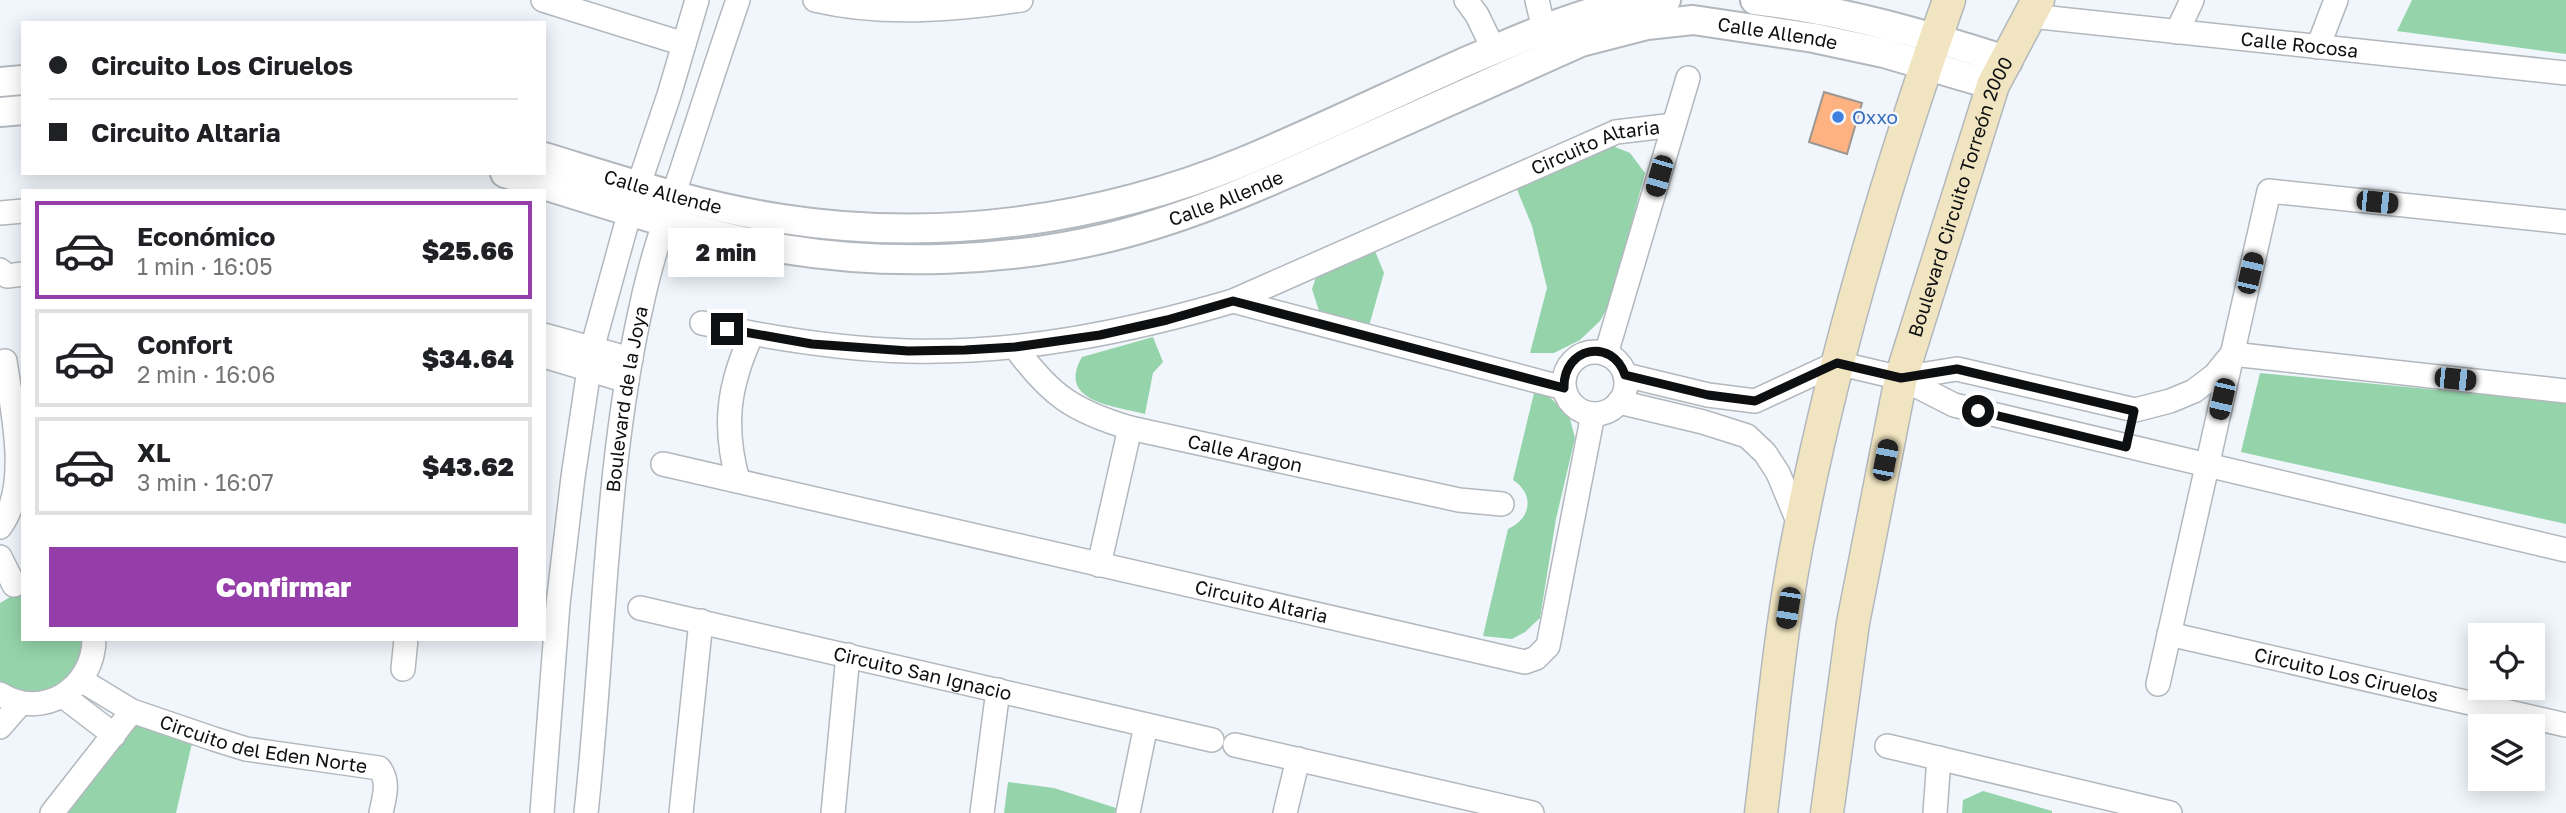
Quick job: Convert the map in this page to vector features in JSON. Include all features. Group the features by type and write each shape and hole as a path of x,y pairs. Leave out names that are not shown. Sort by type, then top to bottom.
{"main road":[{"path":"1760,813 1800,526 1837,363 1931,51 1949,0"},
{"name":"Boulevard Circuito Torreón 2000","path":"1827,813 1853,623 1901,378 2000,73 2034,8"}],"street":[{"path":"543,0 684,44"},
{"name":"Boulevard de la Joya","path":"542,813 558,604 591,359 634,198 697,0"},
{"name":"Boulevard de la Joya","path":"586,813 596,720 601,610 629,370 642,303 668,209 738,0"},
{"path":"815,0 884,10 967,8 1021,0"},
{"path":"1466,0 1477,15 1494,50"},
{"path":"1537,0 1544,30"},
{"name":"Calle Allende","path":"668,209 858,227 931,228 1014,224 1102,206 1185,183 1244,161 1544,30 1597,11 1666,0"},
{"name":"Calle Allende","path":"1755,0 1804,5 1881,22 1931,51"},
{"path":"2178,32 2192,0"},
{"path":"2318,47 2336,0"},
{"name":"Calle Rocosa","path":"2034,8 2178,32 2566,73"},
{"name":"Calle Allende","path":"546,158 634,198 668,209 718,236 786,249 852,256 926,259 1015,254 1109,237 1199,211 1581,43 1647,25 1693,20 1814,38 1931,51"},
{"path":"1931,51 2000,73"},
{"name":"Circuito Altaria","path":"1606,354 1688,78"},
{"path":"0,82 21,80"},
{"path":"0,112 21,110"},
{"name":"Circuito Altaria","path":"702,323 812,344 908,351 1015,347 1100,335 1233,301 1616,132 1674,125"},
{"name":"Calle Allende","path":"515,175 634,198"},
{"path":"2158,684 2269,191 2566,222"},
{"path":"0,213 21,211"},
{"path":"0,270 8,275 21,274"},
{"path":"1233,301 1564,388"},
{"path":"738,481 730,453 728,422 739,362 752,334"},
{"path":"546,336 591,359 629,370"},
{"name":"Calle Aragon","path":"1015,347 1037,377 1073,406 1100,419 1130,428 1459,500 1502,504"},
{"path":"1595,351 1618,362 1625,375 1626,385 1619,402 1603,413 1593,414 1574,406 1564,388 1568,366 1575,358 1595,351"},
{"path":"1901,378 1957,369 2134,411 2194,391 2215,375 2232,354"},
{"path":"2232,354 2566,391"},
{"path":"546,356 591,359"},
{"path":"0,527 10,508 16,478 7,419 5,361"},
{"path":"1625,375 1682,389 1755,401 1837,363 1901,378 1954,405 2566,550"},
{"path":"1676,415 1682,389"},
{"path":"1748,436 1755,401"},
{"path":"1619,402 1748,436 1765,453 1777,473 1800,526"},
{"path":"2126,447 2134,411"},
{"name":"Circuito Altaria","path":"663,464 1525,662 1536,659 1548,646 1593,414"},
{"path":"1099,565 1130,428"},
{"path":"0,557 12,586"},
{"name":"Circuito San Ignacio","path":"640,608 1212,740"},
{"path":"681,813 701,621"},
{"name":"Circuito Los Ciruelos","path":"2169,634 2566,725"},
{"path":"0,727 11,699 43,703 63,696 81,680 93,655 94,641"},
{"path":"403,668 407,641"},
{"path":"833,813 848,656"},
{"path":"52,813 132,711 81,680"},
{"path":"982,813 998,691"},
{"path":"63,696 114,735"},
{"name":"Circuito del Eden Norte","path":"132,711 246,749 379,768 386,784 382,813"},
{"path":"1128,813 1146,725"},
{"path":"1235,745 1532,813"},
{"path":"1886,746 2170,813"},
{"path":"1935,813 1939,758"},
{"path":"1285,813 1298,759"}],"green space":[{"path":"2412,0 2566,0 2566,54 2397,31"},
{"path":"1613,146 1630,153 1645,173 1611,301 1600,321 1580,340 1554,353 1530,353 1547,288 1532,226 1516,187"},
{"path":"1373,246 1384,273 1369,326 1319,311 1312,289 1318,271"},
{"path":"1153,337 1163,362 1153,373 1145,414 1105,404 1083,393 1077,384 1076,372 1082,357"},
{"path":"2260,373 2566,402 2566,524 2241,452"},
{"path":"1534,393 1547,395 1563,409 1570,419 1575,438 1556,519 1540,618 1525,632 1512,639 1483,636 1508,529 1522,519 1527,506 1525,492 1513,480"},
{"path":"21,593 21,641 84,641 81,659 73,672 65,681 45,691 23,691 0,681 0,603"},
{"path":"137,723 192,743 176,813 62,813"},
{"path":"1008,782 1054,788 1116,808 1115,813 1004,813"},
{"path":"1983,791 2052,813 1962,813 1963,800"}],"building":[{"path":"1824,92 1862,103 1847,154 1809,142"}],"place":[{"name":"Oxxo","path":"1838,117"}],"route":[{"path":"727,329 812,344 908,351 965,350 1015,347 1100,335 1233,301 1564,388 1568,366 1575,358 1595,351 1613,357 1623,368 1625,375 1708,395 1755,401 1837,363 1901,378 1957,369 2134,411 2126,447 1978,411"}]}
